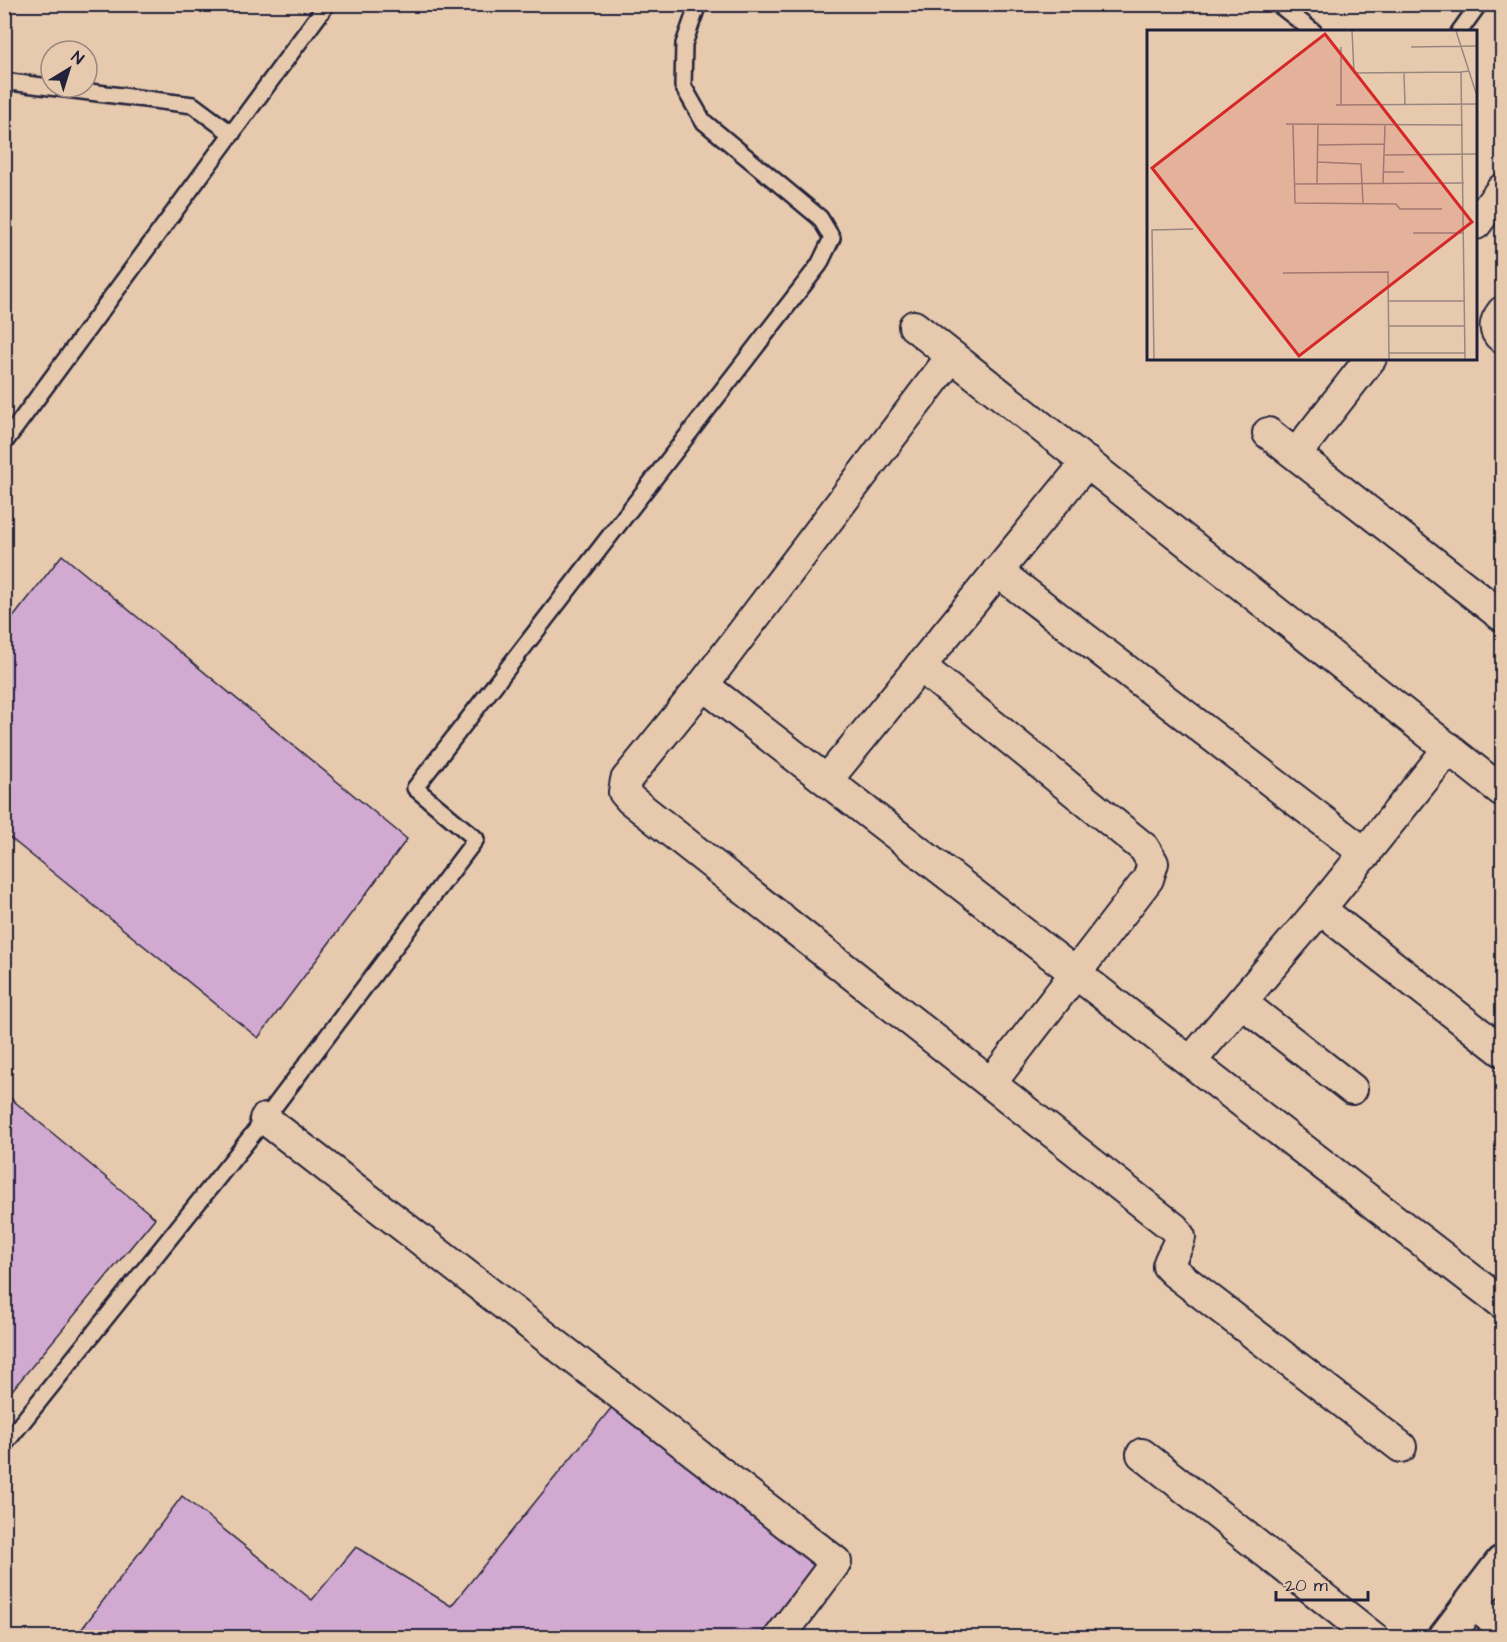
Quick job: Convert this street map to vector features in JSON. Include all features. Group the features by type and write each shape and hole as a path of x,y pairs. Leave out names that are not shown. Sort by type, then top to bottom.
{"street":[{"path":"1477,223 1503,189"},
{"path":"1503,312 1495,328 1498,335 1503,338"},
{"path":"914,326 1503,791"},
{"path":"952,356 703,685 626,780 624,792 631,800 1174,1228 1180,1237 1178,1246 1170,1256 1168,1266 1174,1272 1401,1447"},
{"path":"1296,454 1369,360"},
{"path":"1268,433 1503,616"},
{"path":"827,780 1087,462"},
{"path":"997,571 1366,854"},
{"path":"920,666 1144,848 1153,862 1148,879 991,1083"},
{"path":"703,685 1503,1303"},
{"path":"1191,1061 1366,854 1449,748"},
{"path":"1320,909 1503,1051"},
{"path":"1241,1002 1352,1089"},
{"path":"265,1119 836,1562 779,1638"},
{"path":"1142,1454 1374,1638"},
{"path":"1445,1638 1503,1563"},
{"path":"1472,1603 1503,1627"}],"lane":[{"path":"4,442 327,4"},
{"path":"1278,4 1311,30"},
{"path":"1460,30 1479,4"},
{"path":"4,1444 10,1428 265,1119 476,839 415,788 819,265 832,238 820,218 704,120 683,86 684,44 698,5"},
{"path":"4,89 10,82 193,105 232,134"}],"building":[{"path":"62,555 407,839 258,1038 4,833 4,629"},
{"path":"4,1093 155,1218 4,1400"},
{"path":"616,1402 819,1564 760,1638 75,1638 182,1496 312,1600 356,1547 451,1606"}]}
